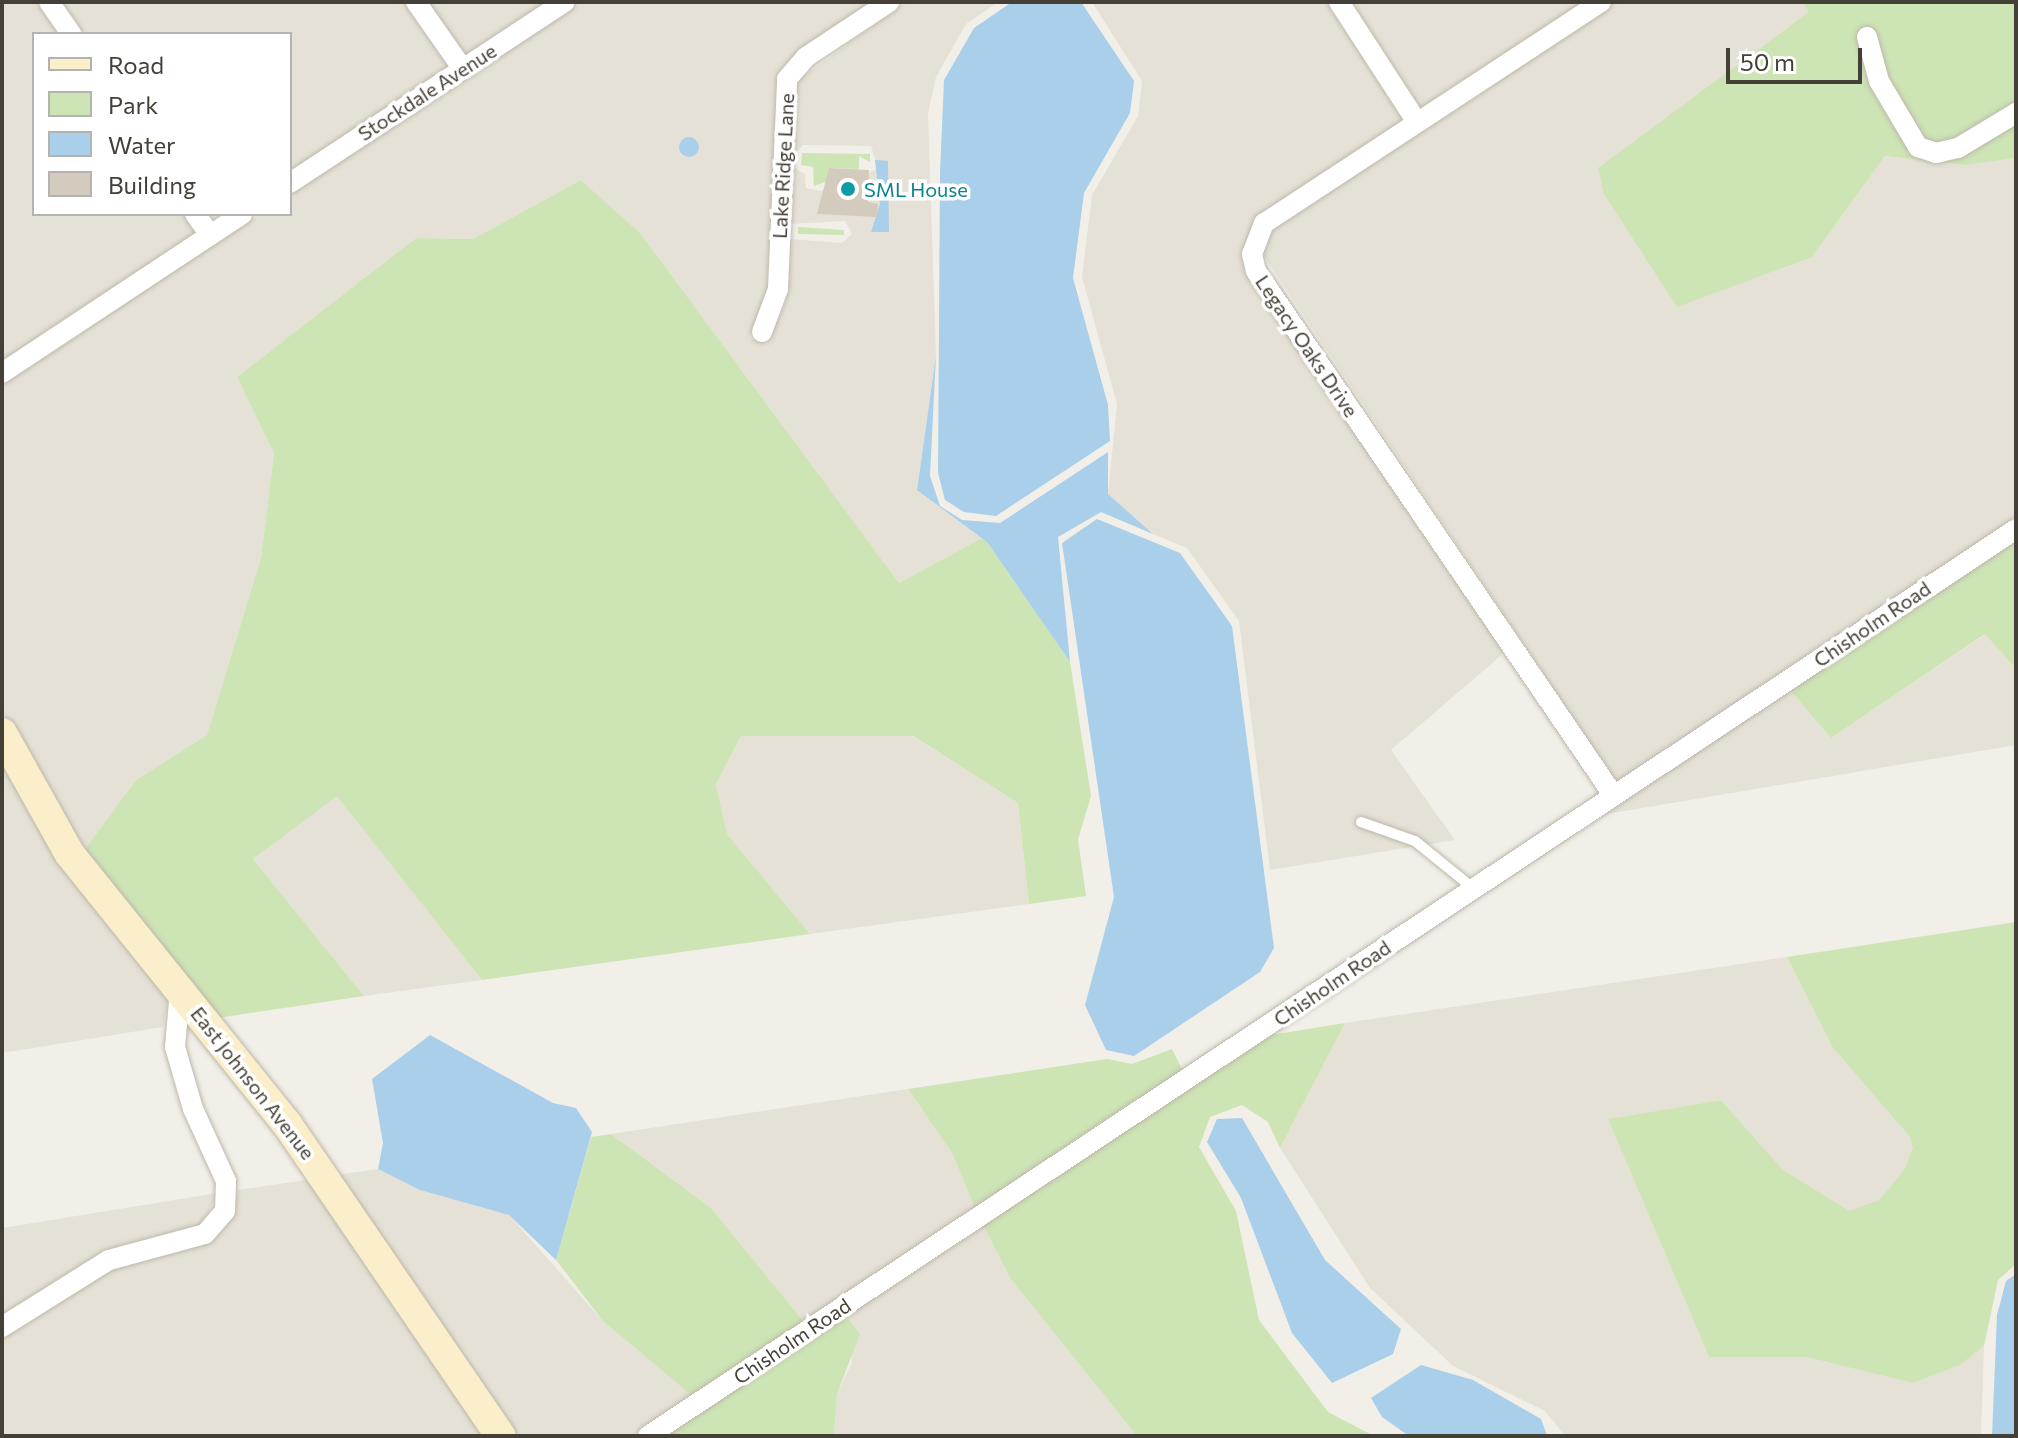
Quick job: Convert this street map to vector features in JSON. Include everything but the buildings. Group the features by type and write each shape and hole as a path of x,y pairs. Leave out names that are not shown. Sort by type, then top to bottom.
{"main road":[{"name":"East Johnson Avenue","path":"2,733 69,853 287,1124 501,1436"}],"street":[{"path":"49,2 70,32"},
{"path":"416,2 463,69"},
{"name":"Stockdale Avenue","path":"292,182 565,2"},
{"name":"Lake Ridge Lane","path":"762,332 778,289 787,79 806,57 889,2"},
{"path":"1339,2 1417,122"},
{"name":"Legacy Oaks Drive","path":"1601,2 1264,223 1253,246 1256,271 1614,796"},
{"path":"1867,37 1879,81 1918,147 1936,153 1958,148 2016,113"},
{"path":"196,216 210,235"},
{"path":"2,373 239,216"},
{"name":"Chisholm Road","path":"648,1436 2016,529"},
{"path":"2,1327 109,1260 205,1234 225,1211 226,1181 178,1061 173,1024 180,990"}],"lane":[{"path":"1361,822 1425,846 1474,889"}],"shaded area":[{"path":"2,2 36,2 57,32 32,32 32,216 184,216 196,234 2,363"},
{"path":"62,2 403,2 449,67 292,171 292,32 83,32"},
{"path":"429,2 548,2 466,56"},
{"path":"582,2 873,2 801,50 777,80 768,289 749,338 767,344 785,304 790,239 842,243 852,234 845,221 791,224 793,167 805,174 806,188 820,191 878,169 871,146 803,145 794,154 797,81 906,2 998,2 966,24 936,77 928,113 936,355 917,490 982,538 899,583 640,233 581,180 473,239 416,238 237,377 274,452 261,558 207,735 136,780 82,853 2,710 2,384 257,216 292,216 292,193"},
{"path":"1092,2 1326,2 1403,120 1256,219 1242,258 1247,276 1504,653 1391,750 1455,840 1270,870 1239,621 1187,548 1153,534 1108,494 1117,404 1082,277 1092,195 1138,116 1142,81"},
{"path":"1352,2 1585,2 1421,109"},
{"path":"1614,2 1802,2 1809,12 1812,257 1885,156 1965,165 2016,158 2016,519 1617,783 1262,253 1271,230"},
{"path":"1986,634 2016,670 2016,745 1601,815 1790,690 1831,738"},
{"path":"741,736 912,736 1018,803 1029,904 810,934 727,834 716,784"},
{"path":"2,757 169,993 163,1027 2,1053"},
{"path":"337,795 482,980 364,996 253,859"},
{"path":"1787,957 1833,1048 1910,1137 1914,1148 1904,1170 1879,1200 1849,1212 1782,1169 1721,1100 1608,1119 1709,1357 1806,1357 1913,1383 1960,1365 1984,1346 1981,1436 1565,1436 1545,1411 1453,1366 1370,1288 1280,1148 1345,1023"},
{"path":"908,1089 952,1153 975,1208 804,1322 711,1208 611,1134"},
{"path":"378,1169 420,1190 509,1215 603,1321 692,1396 632,1436 514,1436 337,1175"},
{"path":"313,1179 489,1436 2,1436 2,1338 113,1269 211,1241 233,1215 238,1190"},
{"path":"218,1193 201,1226 104,1253 2,1316 2,1228"},
{"path":"983,1225 1010,1278 1137,1436 834,1436 837,1394 852,1362 846,1316"}],"green space":[{"path":"1802,2 2016,2 2016,158 1965,165 1885,156 1812,257 1677,307 1604,194 1598,168 1809,12"},
{"path":"802,153 870,154 870,162 859,156 859,169 829,168 828,181 814,186 813,167 801,165"},
{"path":"581,180 640,233 899,583 982,538 987,542 1070,662 1091,796 1078,839 1086,896 1029,904 1018,803 913,736 741,736 716,784 727,834 810,934 482,980 337,796 253,859 364,996 217,1018 82,853 136,780 207,735 261,558 274,453 237,377 416,238 473,239"},
{"path":"798,227 844,230 844,235 798,234"},
{"path":"2016,540 2016,669 1985,634 1831,738 1790,690"},
{"path":"2016,922 2016,1264 1998,1280 1984,1346 1960,1365 1913,1383 1806,1357 1709,1357 1608,1119 1721,1100 1782,1169 1849,1211 1879,1200 1904,1170 1913,1148 1910,1137 1833,1048 1787,957"},
{"path":"1345,1023 1280,1148 1268,1122 1242,1105 1210,1117 1199,1147 1236,1211 1259,1320 1328,1412 1374,1436 1137,1436 1010,1278 983,1225 1271,1035"},
{"path":"1172,1049 1183,1071 975,1208 952,1153 908,1089 1107,1059 1132,1064"},
{"path":"611,1134 711,1208 804,1322 692,1396 603,1321 556,1260 591,1137"},
{"path":"846,1316 860,1334 837,1394 834,1436 665,1436"}],"water":[{"path":"1012,2 1081,2 1134,81 1130,113 1084,193 1073,278 1108,405 1110,441 996,516 964,512 945,500 938,473 940,173 944,80 974,28"},
{"path":"689,137 696,140 699,147 696,154 689,157 682,154 679,147 682,140"},
{"path":"875,160 888,161 889,232 871,232 880,204"},
{"path":"936,355 930,476 940,506 962,520 1000,523 1108,452 1108,494 1153,534 1101,512 1058,537 1070,662 987,542 917,490"},
{"path":"1097,519 1180,553 1232,626 1274,948 1260,972 1134,1056 1106,1050 1085,1005 1114,897 1062,543"},
{"path":"430,1035 553,1103 576,1108 592,1132 556,1260 509,1215 420,1190 378,1169 383,1143 372,1079"},
{"path":"1242,1118 1325,1260 1401,1329 1393,1354 1332,1383 1292,1333 1241,1198 1207,1142 1217,1119"},
{"path":"2016,1274 2016,1436 1992,1436 1997,1315 2006,1281"},
{"path":"1421,1365 1473,1380 1541,1419 1547,1435 1409,1436 1382,1417 1371,1398"}],"place":[{"name":"SML House","path":"848,189"}]}
